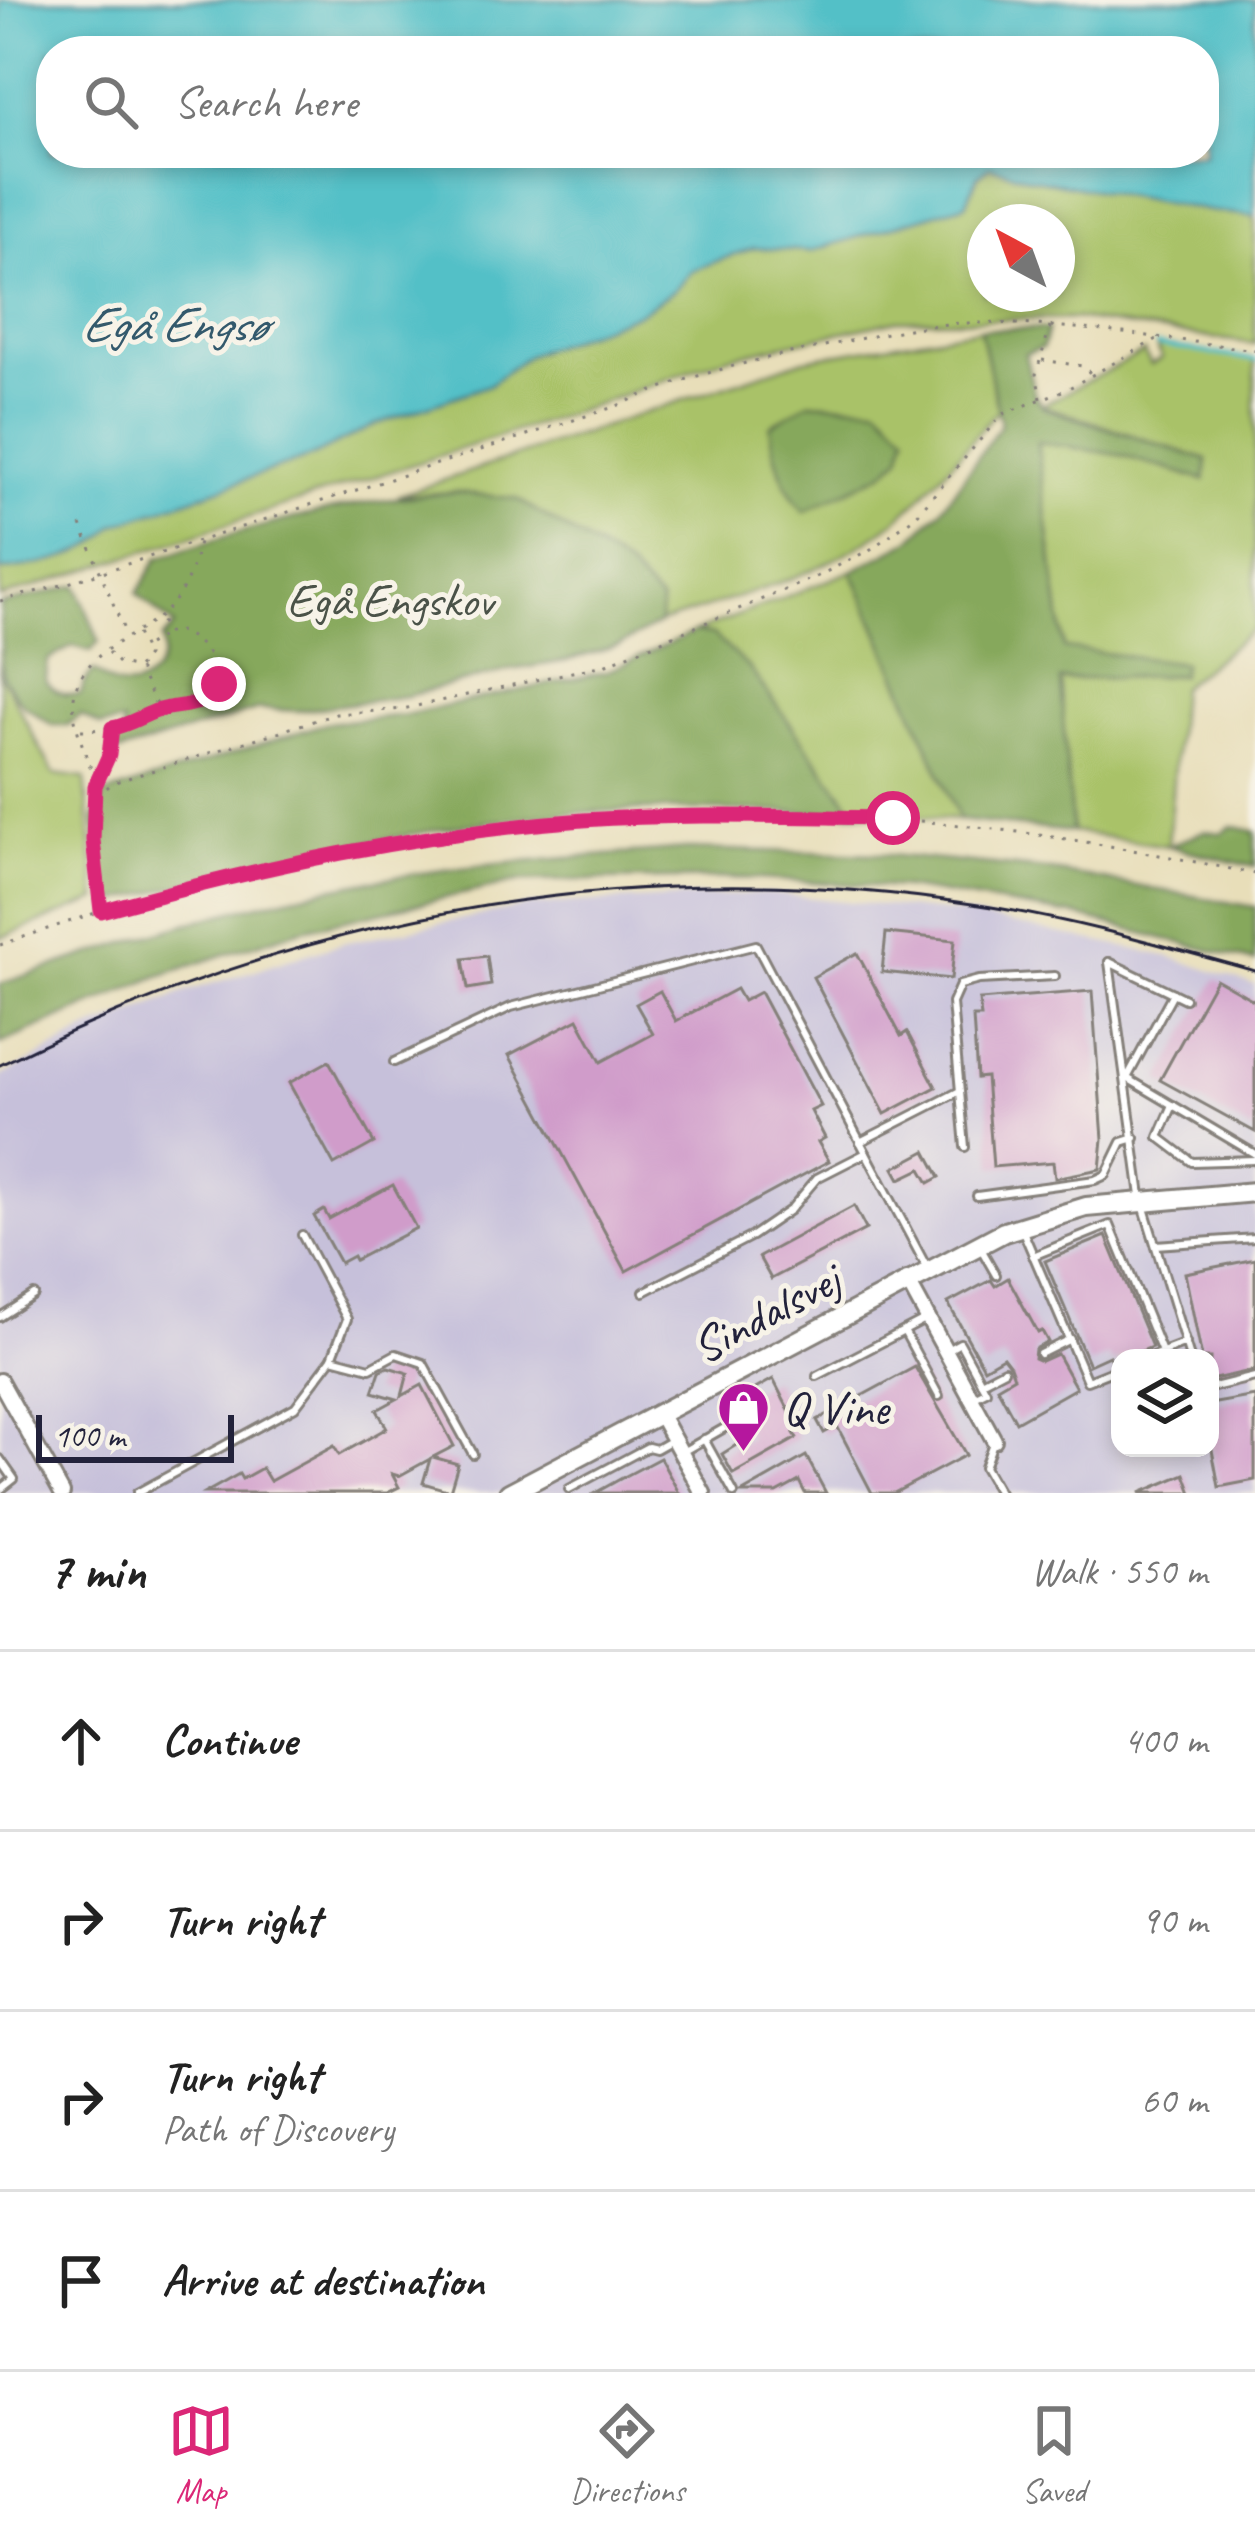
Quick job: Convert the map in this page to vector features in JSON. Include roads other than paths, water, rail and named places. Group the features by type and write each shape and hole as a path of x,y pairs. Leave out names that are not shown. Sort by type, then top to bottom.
{"street":[{"name":"Sindalsvej","path":"509,1493 548,1479 659,1413 927,1269 1020,1226 1142,1199 1255,1192"},
{"name":"Sindalsvej","path":"1142,1199 1255,1205"},
{"name":"Sindalsvej","path":"907,1280 994,1440"},
{"path":"0,1383 62,1493"},
{"name":"Sindalsvej","path":"659,1413 699,1492"}],"lane":[{"path":"394,1062 511,1007 756,945 927,1269"},
{"path":"1186,999 1109,962 1142,1199 1188,1349"},
{"path":"965,1147 952,1003 960,986 979,980 1055,976"},
{"path":"1126,1078 1173,992"},
{"path":"1126,1078 1255,1157"},
{"path":"860,1142 960,1091"},
{"path":"1173,1105 1159,1137 1192,1162 1255,1157"},
{"path":"977,1196 1094,1180 1106,1175 1122,1142 1136,1137"},
{"path":"644,1292 752,1236 790,1210 817,1178 866,1153"},
{"path":"1108,1204 1110,1225 1161,1349"},
{"path":"1033,1256 1110,1225"},
{"path":"1020,1226 1088,1381 1111,1372"},
{"path":"137,1493 296,1407 332,1358 347,1319 302,1235"},
{"path":"1156,1245 1255,1238"},
{"path":"978,1244 995,1275"},
{"path":"0,1317 34,1295"},
{"path":"817,1376 928,1318"},
{"path":"904,1331 939,1396"},
{"path":"1040,1354 1070,1340"},
{"path":"945,1350 960,1343 986,1390 971,1398"},
{"path":"1170,1349 1186,1343"},
{"path":"332,1358 370,1368 396,1354 422,1363 473,1454"},
{"path":"981,1382 1004,1370"},
{"path":"1219,1386 1255,1377"},
{"path":"548,1479 570,1491 648,1447 704,1439 735,1422"},
{"path":"704,1439 734,1493"},
{"path":"994,1440 984,1467 999,1493"},
{"path":"0,1459 14,1479 0,1490"}],"water":[{"name":"Egå Engsø","path":"0,0 1255,0 1255,216 1030,178 997,168 1219,168 1219,36 36,36 36,168 987,168 977,176 966,204 811,251 753,248 692,270 673,291 639,313 528,355 489,385 377,424 310,457 115,525 91,546 48,563 0,571"}],"waterway":[{"path":"1157,345 1255,360"}],"tram line":[{"path":"0,1065 116,1012 234,968 353,934 474,908 596,892 720,886 845,890 972,904 1079,924 1255,971"}],"place":[{"name":"Q Vine","path":"744,1453"}],"park label":[{"name":"Egå Engskov","path":"390,599"}]}
